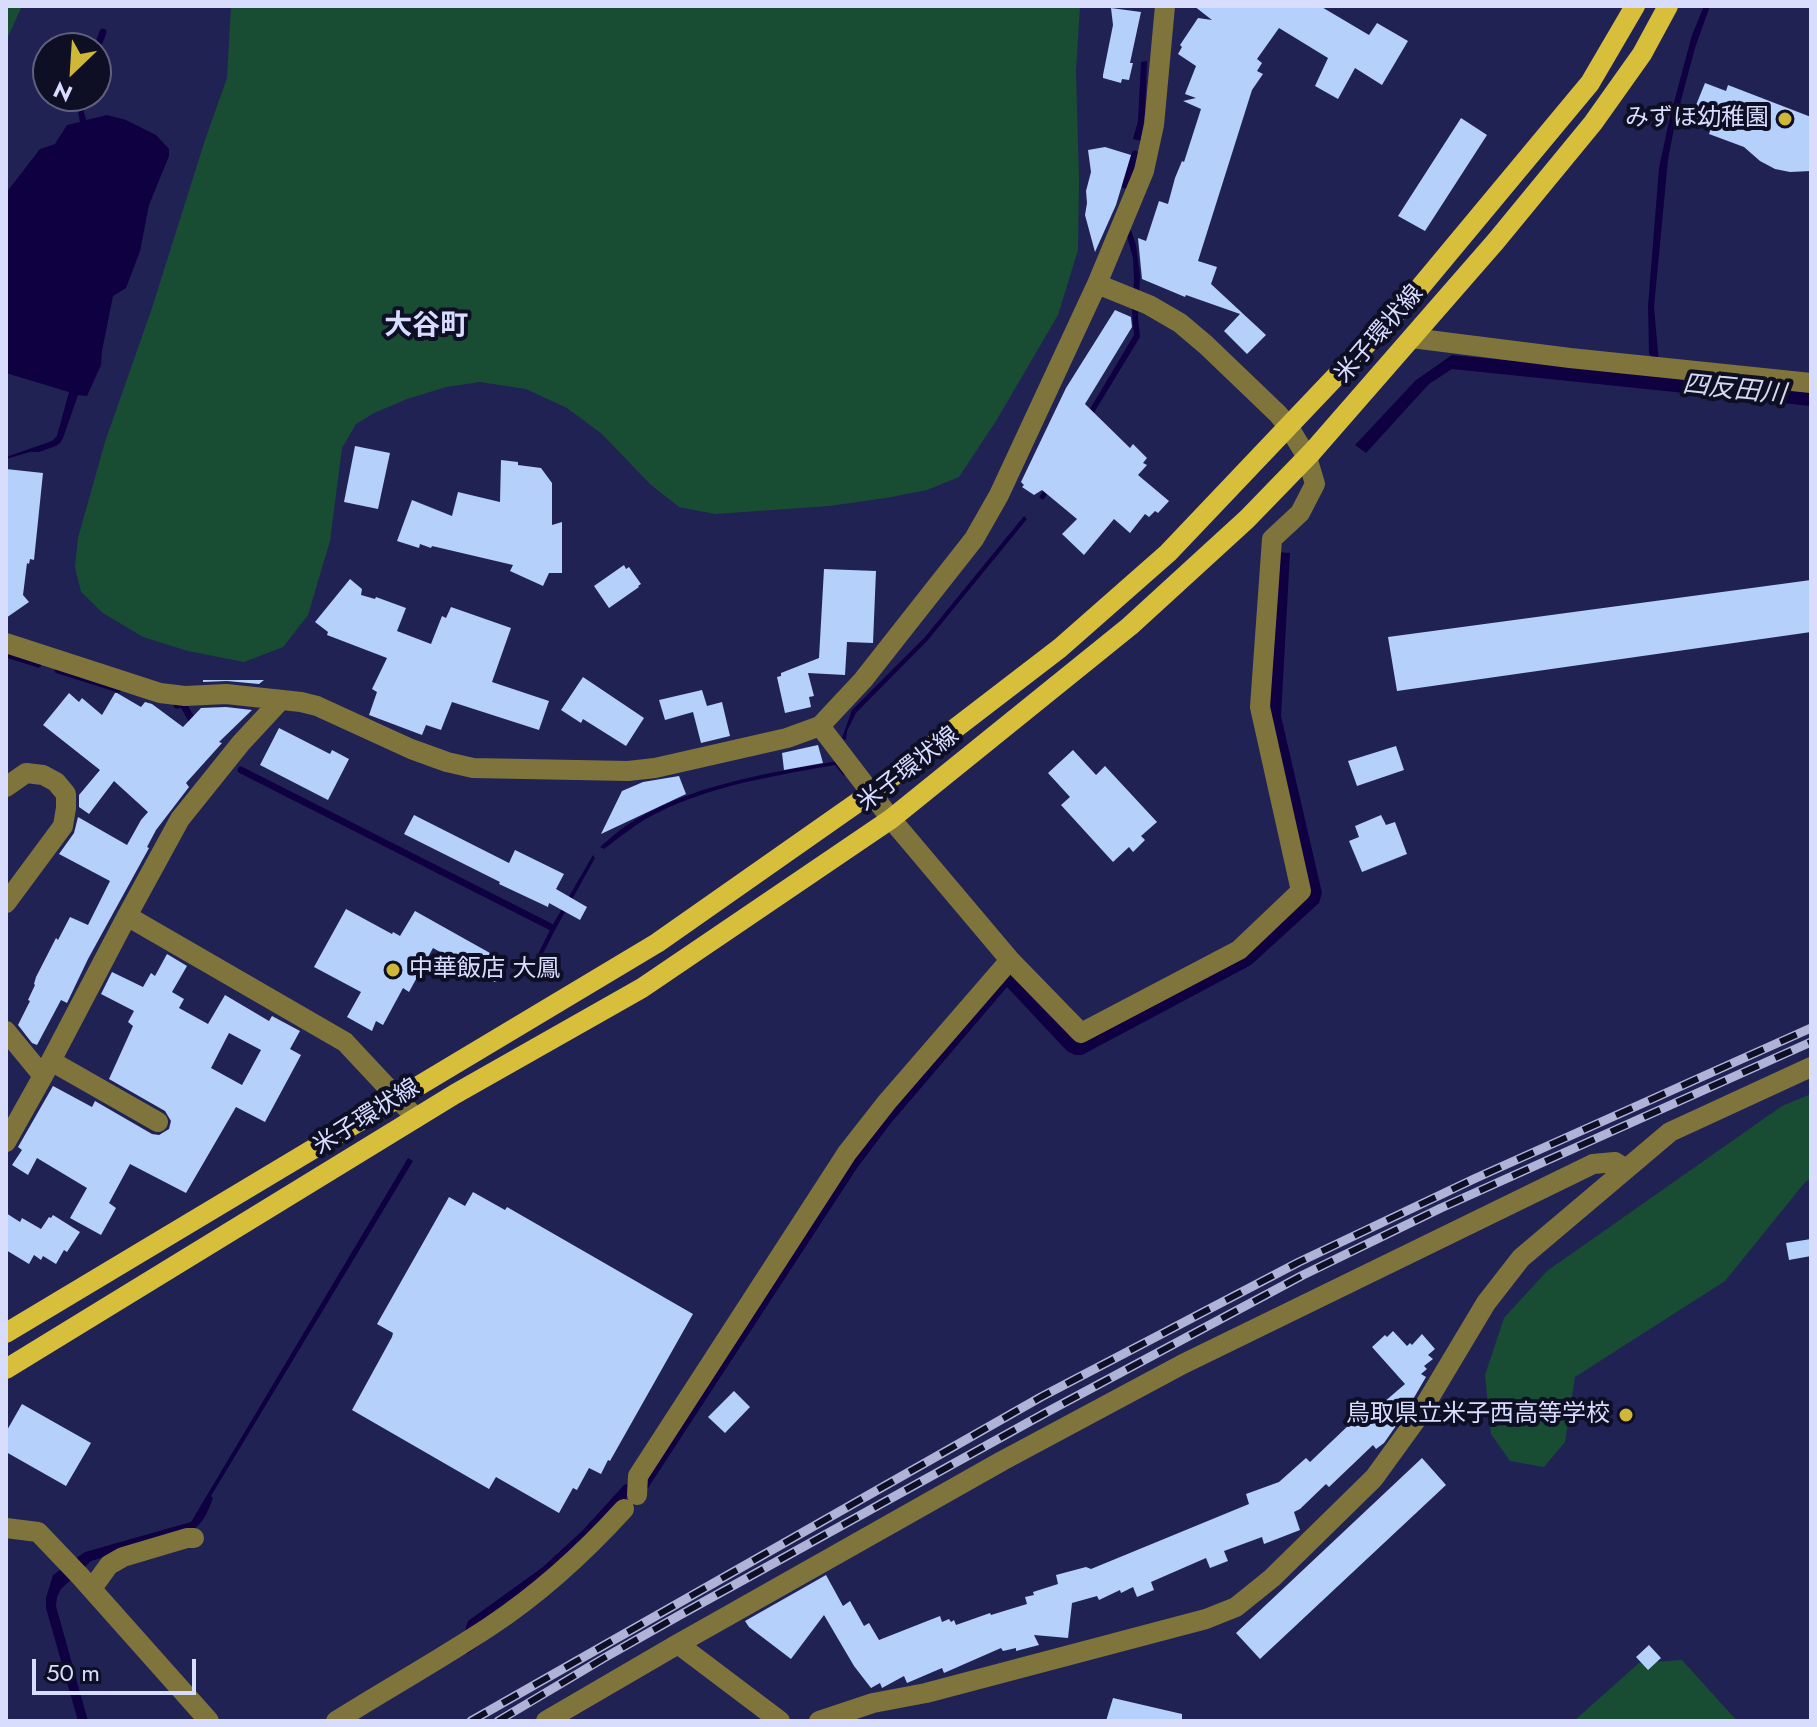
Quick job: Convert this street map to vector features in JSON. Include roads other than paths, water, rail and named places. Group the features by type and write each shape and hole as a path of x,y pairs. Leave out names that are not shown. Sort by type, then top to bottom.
{"main road":[{"name":"米子環状線","path":"6,1333 657,943 871,793 1060,648 1168,553 1417,291 1590,83 1635,6"},
{"name":"米子環状線","path":"6,1369 416,1118 642,988 891,819 1130,626 1247,519 1307,457 1412,338 1593,123 1642,54 1668,6"}],"street":[{"path":"6,643 160,693 185,696 226,694 317,706 411,749 473,768 628,771 655,768 787,738 820,726 863,680 974,539 999,495 1097,284 1144,171 1154,125 1165,6"},
{"path":"820,726 891,819 1010,960 1081,1033 1239,950 1301,891 1260,707 1272,539 1300,513 1315,484 1307,457 1278,414 1180,323 1149,305 1097,284"},
{"path":"1412,338 1811,383"},
{"path":"6,1142 180,819 241,743 280,701"},
{"path":"6,787 26,773 43,775 56,782 66,794 63,826 6,903"},
{"path":"127,916 345,1042 416,1118"},
{"path":"336,1721 491,1626 549,1582 598,1537 633,1493 847,1153 1010,960"},
{"path":"6,1031 47,1068 158,1122"},
{"path":"819,1721 873,1703 926,1693 1206,1619 1236,1607 1272,1578 1374,1478 1416,1420 1486,1303 1521,1258 1670,1132 1811,1067"},
{"path":"546,1721 1002,1461 1183,1364 1593,1164 1615,1162 1625,1168"},
{"path":"7,1528 38,1532 119,1605 225,1721"},
{"path":"87,1579 123,1557 194,1538"},
{"path":"87,1579 209,1721"},
{"path":"678,1644 780,1721"}],"water":[{"name":"四反田川","path":"1704,6 1710,6 1695,48 1668,160 1654,307 1660,375 1811,391 1811,406 1452,369 1429,384 1366,453 1355,445 1416,380 1452,355 1652,374 1648,306 1659,168 1692,35"},
{"path":"1147,61 1141,141 1133,139 1138,121 1141,62"},
{"path":"78,112 84,112 86,120 107,115 126,120 156,135 169,149 169,156 149,205 140,251 126,288 113,296 101,365 87,396 78,395 60,443 39,452 6,459 52,441 57,436 69,392 6,373 6,193 40,149 55,144 67,125 80,122"},
{"path":"1131,230 1140,276 1140,337 1092,416 1080,448 1043,500 1039,497 1075,446 1087,414 1134,335 1133,258 1127,236"},
{"path":"1024,516 1027,519 928,640 856,713 846,740 842,738 852,710 925,637"},
{"path":"1276,552 1290,553 1281,716 1322,893 1319,903 1251,965 1082,1055 1067,1051 1007,987 891,1123 857,1168 648,1488 628,1496 593,1534 486,1624 484,1642 467,1654 464,1638 468,1621 543,1567 583,1530 624,1485 644,1478 853,1155 1010,969 1079,1042 1310,895 1267,704"},
{"path":"837,761 847,773 844,776 835,765 721,789 655,814 604,849 600,847 624,827 648,813 700,791"},
{"path":"593,855 595,858 534,971 530,970 552,926"},
{"path":"408,1158 413,1161 211,1496 209,1508 199,1525 191,1532 91,1561 61,1589 56,1606 88,1721 78,1721 46,1608 53,1575 85,1552 191,1522"}],"waterway":[{"path":"1125,185 1135,154"},
{"path":"6,654 38,664"},
{"path":"58,670 118,689"},
{"path":"177,705 183,704 195,726"},
{"path":"241,770 551,927"}],"railway":[{"path":"471,1721 1041,1397 1299,1262 1476,1178 1811,1028"},
{"path":"498,1721 680,1615 1303,1275 1441,1208 1811,1042"}],"place":[{"name":"みずほ幼稚園","path":"1785,119"},
{"name":"中華飯店 大鳳","path":"393,970"},
{"name":"鳥取県立米子西高等学校","path":"1626,1415"}],"district":[{"name":"大谷町","path":"426,327"}]}
